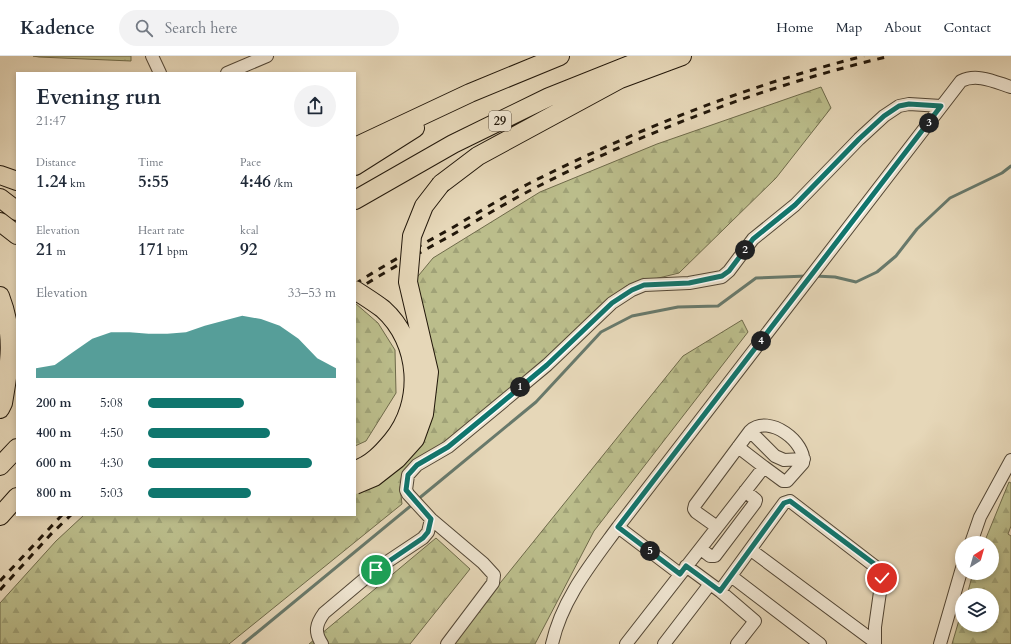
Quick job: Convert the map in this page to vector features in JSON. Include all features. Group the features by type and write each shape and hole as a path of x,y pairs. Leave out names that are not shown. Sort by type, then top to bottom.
{"highway":[{"path":"356,147 470,93 560,56"},
{"name":"29","path":"356,199 453,144 549,97 652,56"},
{"path":"356,485 374,477 397,459 415,439 424,414 429,372 408,282 412,236 424,206 441,184 478,156 620,79 682,56"},
{"path":"356,165 470,93"},
{"path":"0,174 16,181"},
{"path":"0,198 16,210"},
{"path":"0,222 16,234"},
{"path":"356,291 383,309 398,326 412,358 414,373 411,409 403,428 378,458 362,468 356,470"},
{"path":"0,296 8,317 10,361 3,403 0,409"},
{"path":"0,466 16,449"}],"street":[{"path":"152,56 160,72"},
{"path":"229,72 267,56"},
{"path":"552,644 558,623 575,587 618,527 961,81 969,77 983,78 1011,87"},
{"path":"447,644 493,583 494,575 483,563 429,516 408,494 406,490 408,475 417,465 448,447 547,365 612,303 632,290 644,285 689,283 722,276 729,271 753,239 795,205 859,139 884,116 899,106 909,104 941,106"},
{"path":"717,527 694,509 695,505 738,447 750,431 759,424 772,425 799,446 804,459 803,463 787,481 783,481 738,447"},
{"path":"750,431 775,456 784,460 804,459"},
{"path":"973,536 980,517 1011,460"},
{"path":"626,644 764,467"},
{"path":"701,548 710,556 715,556 755,503 756,500 745,491"},
{"path":"720,591 784,503 790,501 881,571 875,643"},
{"path":"322,644 317,637 316,629 318,622 324,613 376,570 423,538 428,532 429,516"},
{"path":"618,527 683,570 710,584 755,621 737,644"},
{"path":"751,550 875,643"},
{"path":"732,576 820,644"},
{"path":"940,644 959,580"},
{"path":"664,644 710,584"}],"green space":[{"path":"33,56 131,56 131,61 39,57"},
{"path":"821,87 831,108 776,178 679,273 626,286 467,428 411,466 400,487 402,504 229,644 0,644 0,603 56,541 83,516 356,516 356,491 412,452 414,281 433,258 540,192 657,144"},
{"path":"356,304 378,323 395,350 396,393 366,441 356,446"},
{"path":"742,320 748,332 594,531 535,644 451,644 683,356"},
{"path":"1009,482 1011,483 1011,526 1008,534 1011,536 1011,644 952,644 956,632 999,632 999,588 969,588 971,580 999,580 999,536 987,536"},
{"path":"436,538 470,569 410,644 309,644"}],"waterway":[{"path":"815,276 835,277 856,282 877,272 896,256 917,229 950,198 1002,173 1011,166"},
{"path":"417,500 536,402 601,332 632,316 678,307 718,306 756,278 807,276"},
{"path":"243,644 413,504"}],"railway":[{"path":"356,283 528,184 609,145 651,127 735,95 864,56"},
{"path":"356,290 521,195 618,148 706,112 752,96 797,81 890,56"},
{"path":"0,581 61,516"},
{"path":"0,590 52,533 70,516"}],"route":[{"path":"376,570 400,552 423,538 428,532 431,519 406,490 408,475 412,470 417,465 448,447 547,365 612,303 632,290 644,285 689,283 722,276 737,262 753,239 775,219 795,205 859,139 884,116 899,106 909,104 941,106 618,527 680,574 686,566 720,591 784,503 790,501 877,566 881,571 882,578"}]}
